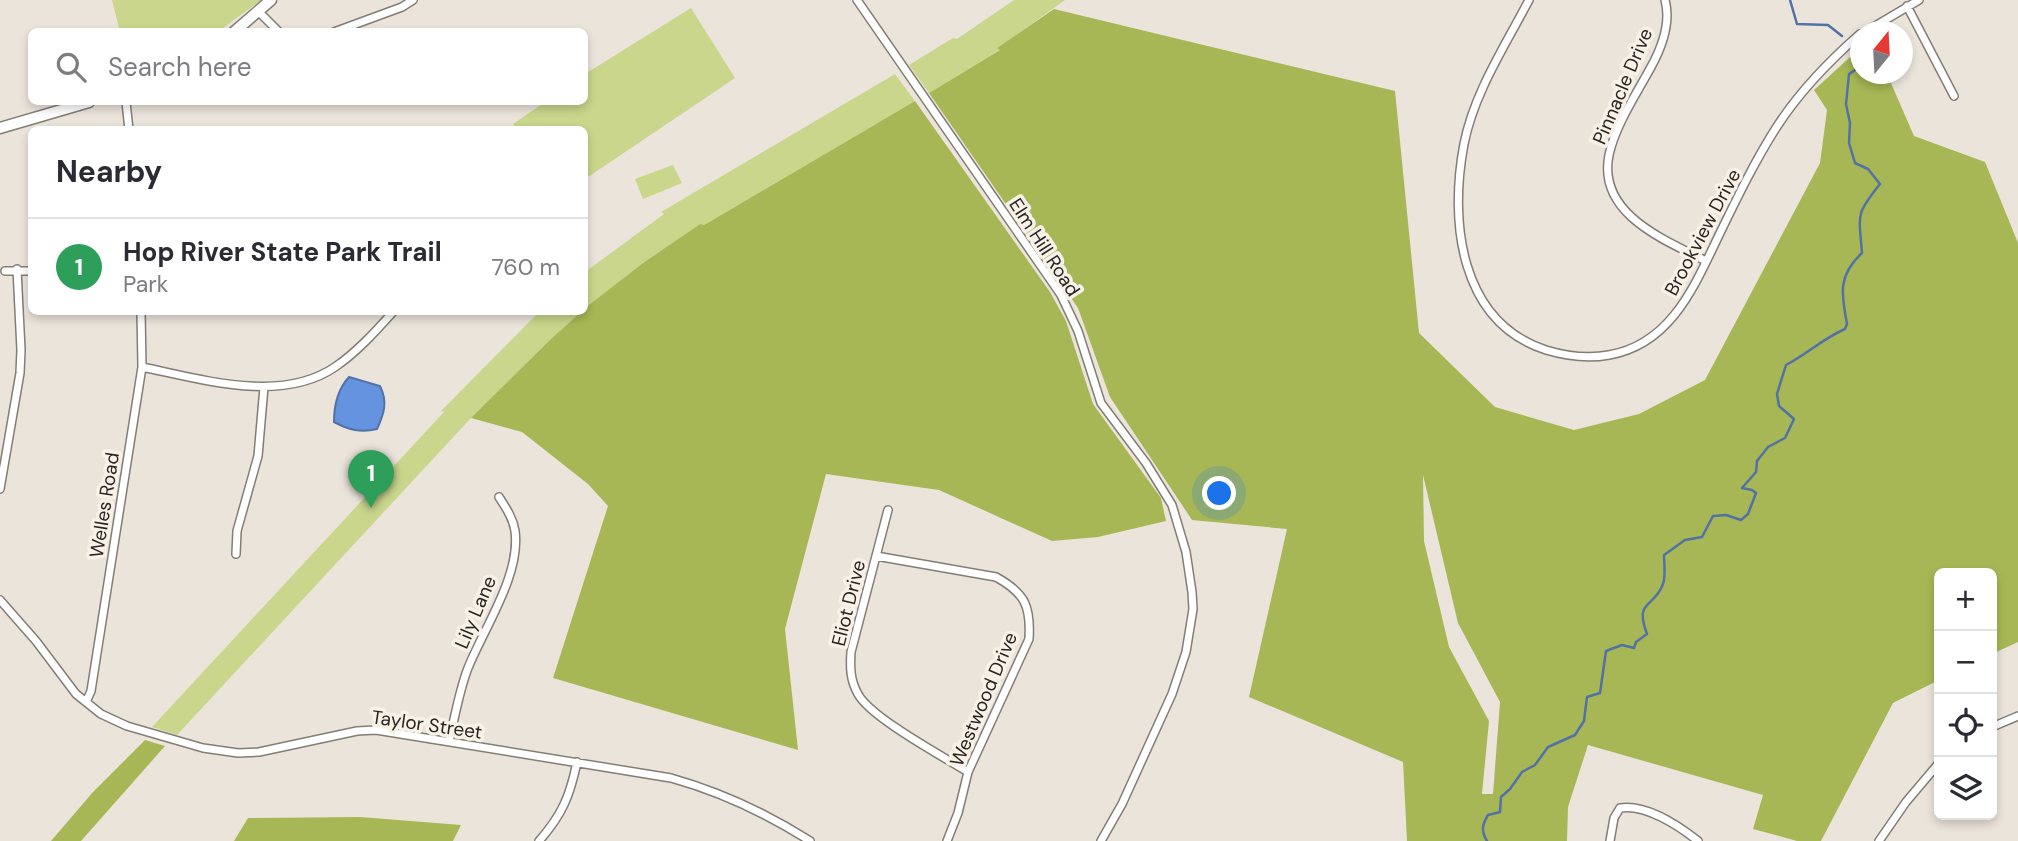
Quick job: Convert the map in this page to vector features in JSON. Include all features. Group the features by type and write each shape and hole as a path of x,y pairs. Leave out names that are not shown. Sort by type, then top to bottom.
{"main road":[{"path":"239,28 271,0"},
{"path":"0,128 79,105"}],"street":[{"path":"345,28 413,0"},
{"name":"Elm Hill Road","path":"857,0 1061,295 1078,331 1101,403 1161,485 1172,505 1186,552 1193,609 1186,652 1172,694 1122,804 1101,841"},
{"name":"Brookview Drive","path":"1529,0 1482,92 1464,144 1457,201 1460,228 1470,277 1494,318 1515,337 1532,345 1557,353 1587,357 1611,355 1635,346 1657,332 1690,294 1745,182 1776,128 1827,62 1850,42"},
{"name":"Pinnacle Drive","path":"1665,0 1667,9 1664,37 1617,134 1609,155 1608,176 1615,198 1632,219 1706,261"},
{"path":"1883,21 1919,0"},
{"path":"1907,6 1954,96"},
{"path":"259,12 275,28"},
{"path":"126,105 129,126"},
{"path":"0,489 20,373 17,269"},
{"path":"5,271 28,270"},
{"name":"Welles Road","path":"86,702 91,691 142,367 141,315"},
{"path":"142,367 264,387 289,386 333,369 355,352 390,315"},
{"path":"236,554 237,531 258,456 264,387"},
{"name":"Lily Lane","path":"449,741 467,670 501,596 515,544 509,513 499,497"},
{"name":"Eliot Drive","path":"888,510 851,652 850,676 858,696 872,711 968,772"},
{"name":"Westwood Drive","path":"876,556 996,577 1013,586 1025,601 1030,617 1029,639 968,772 958,813 947,841"},
{"name":"Taylor Street","path":"0,600 36,641 76,694 101,714 127,726 203,748 237,753 259,752 357,731 376,730 577,762 671,778 731,797 810,841"},
{"path":"1997,725 2018,716"},
{"path":"539,841 564,808 572,788 577,762"},
{"path":"1880,841 1906,802 1934,769"},
{"path":"1610,841 1614,818 1620,808 1629,807 1675,822 1698,841"}],"green space":[{"path":"112,0 261,0 223,28 119,28"},
{"path":"1014,0 1065,0 998,48 1001,49 929,93 909,65 953,38 957,39"},
{"path":"691,8 735,78 588,177 588,126 513,124 541,105 588,105 588,72"},
{"path":"1054,9 1395,91 1419,333 1495,407 1574,430 1639,414 1705,380 1820,163 1827,110 1814,90 1850,57 1850,84 1891,84 1914,136 1985,162 2018,243 2018,642 1997,652 1997,568 1934,568 1934,682 1893,703 1821,841 1797,841 1753,829 1763,795 1588,745 1568,807 1567,841 1407,841 1403,762 1249,697 1287,529 1192,520 1110,397 1078,308 929,93 1000,50 997,48","holes":["1423,475 1458,623 1500,702 1493,794 1482,794 1489,721 1449,647 1424,541"]},
{"path":"895,74 915,101 704,225 700,224 643,263 588,307 588,270 664,214 661,212"},
{"path":"915,101 1050,292 1066,321 1093,404 1161,498 1166,521 1098,537 1052,541 939,490 826,474 785,629 798,750 553,678 608,506 588,484 522,432 471,418 578,315 588,315 589,305 643,263 700,224 704,225"},
{"path":"673,165 682,183 643,199 635,179"},
{"path":"536,315 579,315 471,418 177,735 152,727 444,412 441,411"},
{"path":"145,740 165,746 81,841 51,841 93,792"},
{"path":"360,817 461,825 453,841 234,841 248,818"}],"water":[{"path":"349,377 380,386 384,408 377,429 355,430 334,422 337,398"}],"waterway":[{"path":"1790,0 1797,24 1828,25 1842,36"},
{"path":"1487,841 1483,825 1488,815 1500,812 1501,797 1522,772 1535,765 1548,747 1575,735 1584,721 1587,697 1600,693 1606,651 1622,645 1634,648 1636,642 1647,634 1644,609 1663,584 1664,555 1685,540 1702,537 1713,516 1726,515 1741,520 1748,514 1756,493 1742,488 1756,472 1757,461 1768,447 1785,438 1794,419 1779,406 1777,394 1786,365 1845,329 1847,324 1843,285 1849,269 1862,253 1860,216 1866,202 1880,184 1868,169 1855,163 1849,143 1850,123 1846,104 1850,73"}],"place":[{"name":"Hop River State Park Trail","path":"371,508"}]}
